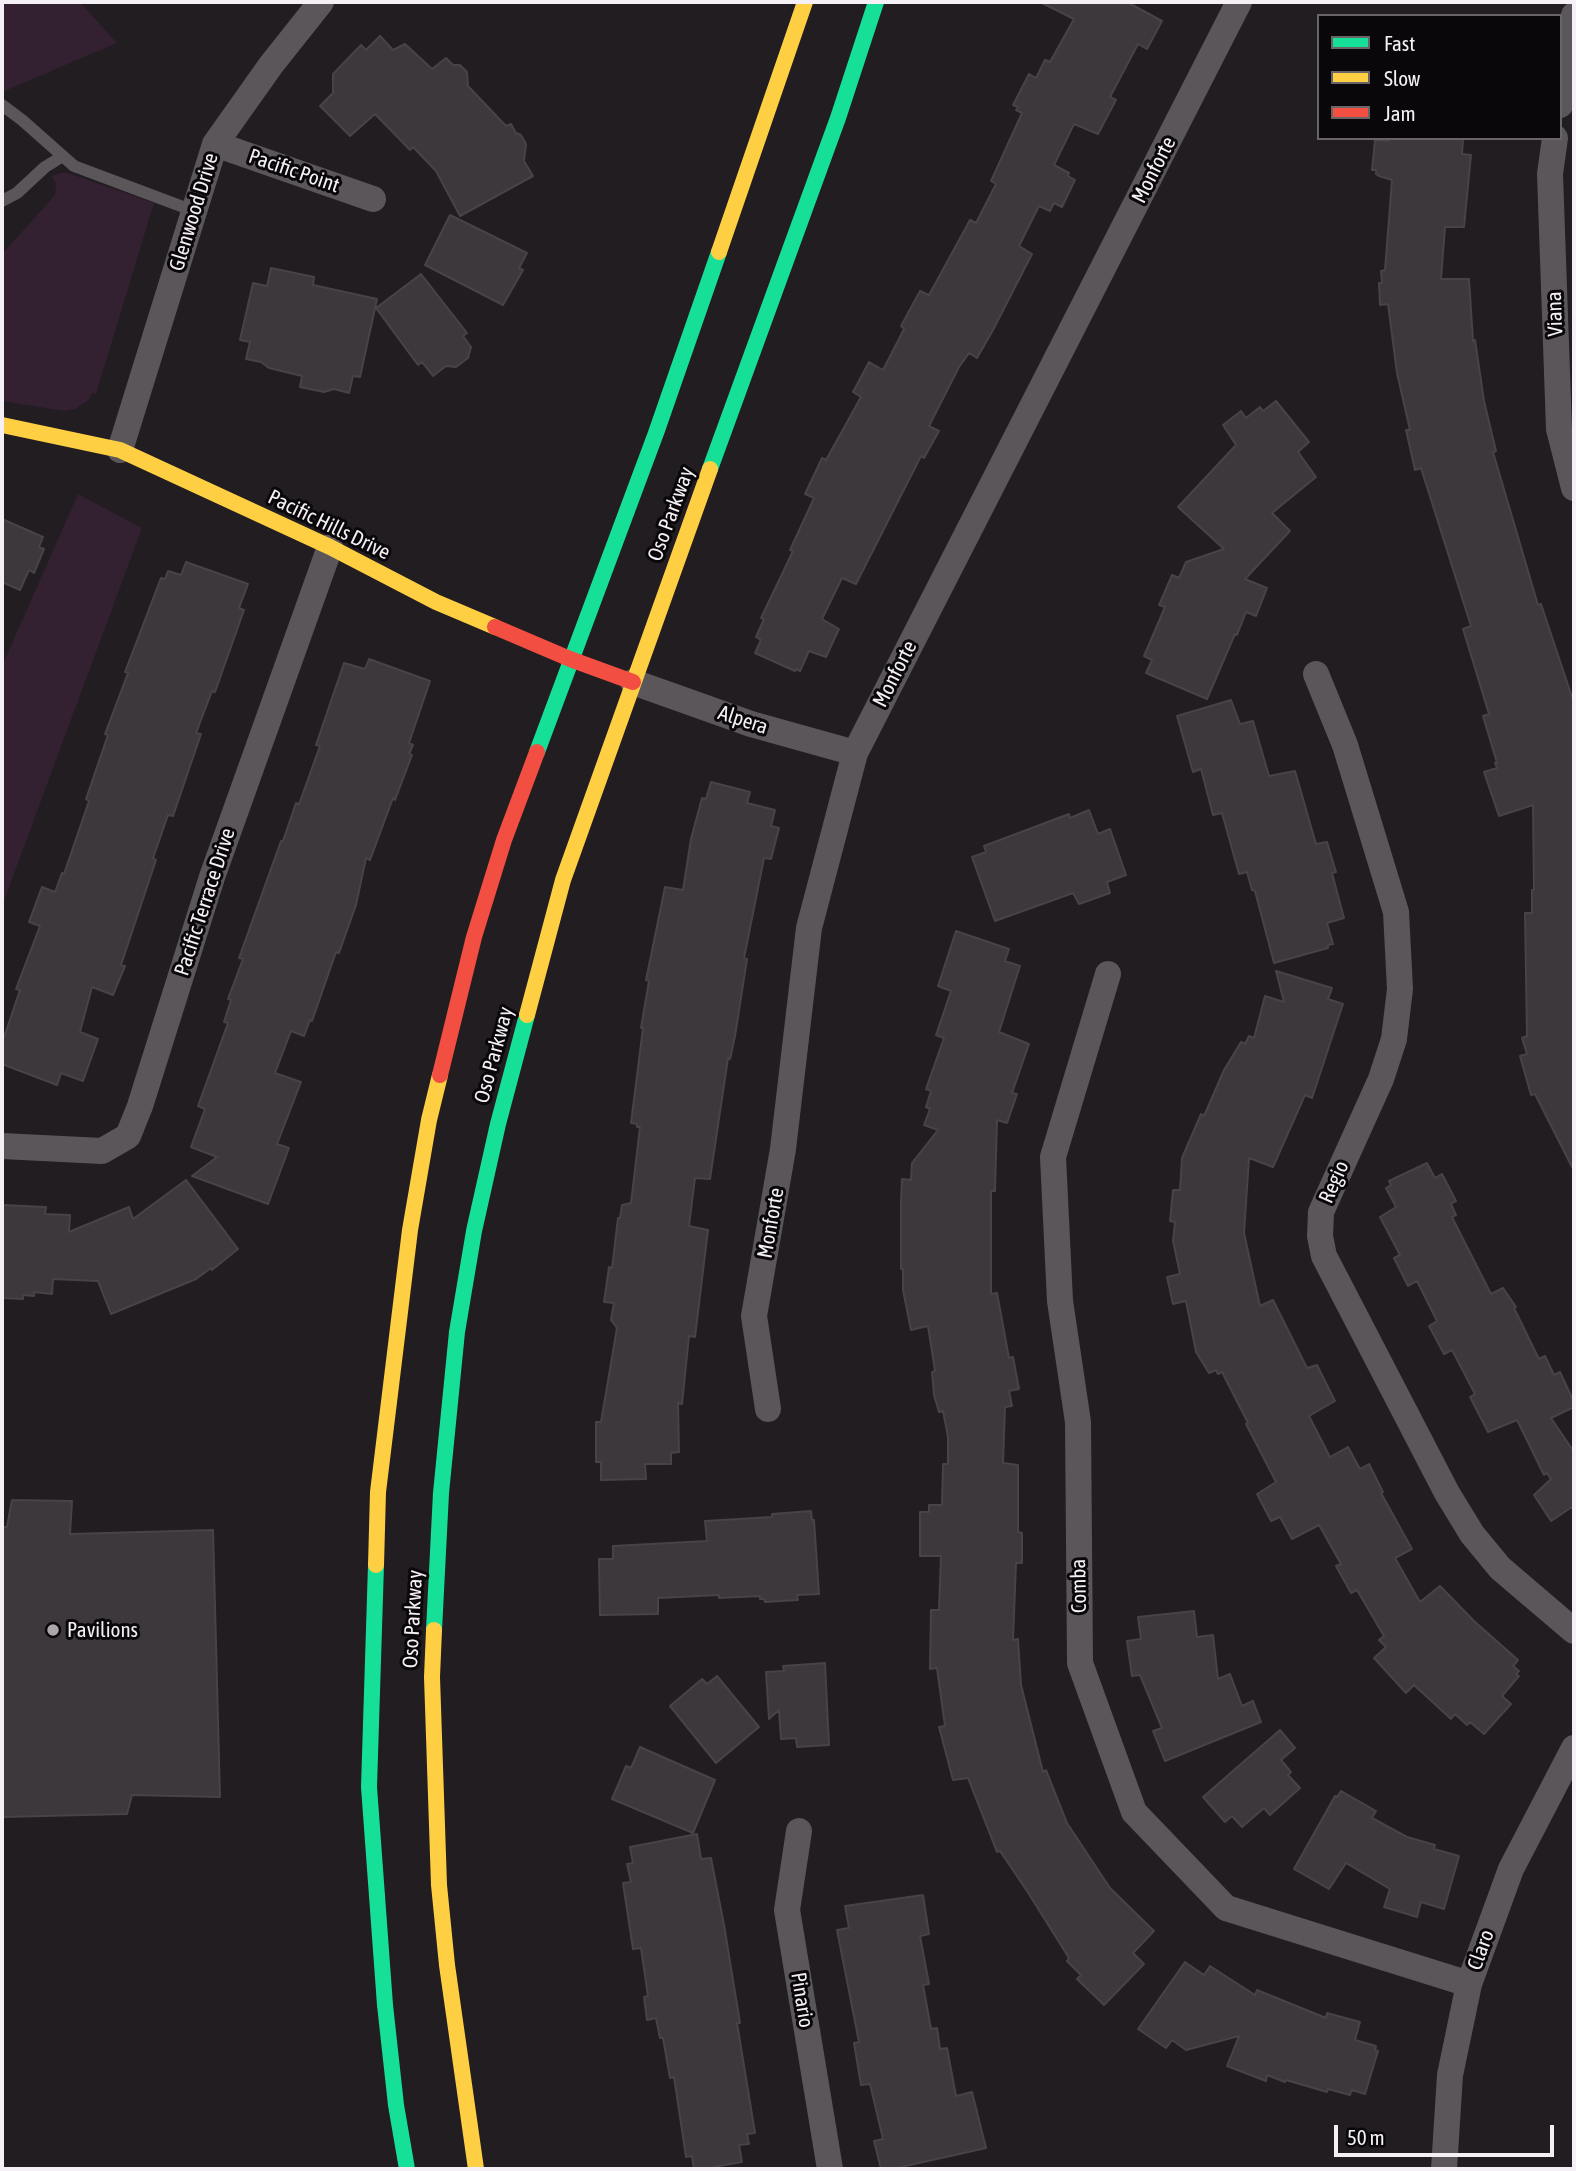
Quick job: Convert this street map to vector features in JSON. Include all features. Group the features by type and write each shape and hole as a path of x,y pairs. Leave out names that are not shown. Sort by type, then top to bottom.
{"main road":[{"name":"Oso Parkway","path":"407,2169 396,2105 385,2005 369,1787 379,1479 410,1230 429,1119 474,937 504,840 656,433 805,2"},
{"name":"Oso Parkway","path":"476,2169 452,2004 439,1885 432,1677 441,1493 457,1332 489,1162 563,880 838,118 876,2"},
{"name":"Pacific Hills Drive","path":"2,425 120,450 330,547 436,602 570,659 633,682"}],"street":[{"name":"Glenwood Drive","path":"120,450 215,144 271,65 321,2"},
{"name":"Monforte","path":"768,1409 754,1316 783,1149 809,928 855,753 1239,2"},
{"path":"1562,92 1574,15"},
{"name":"Viana","path":"1555,140 1549,174 1559,429 1574,488"},
{"name":"Pacific Point","path":"215,144 373,199"},
{"name":"Pacific Terrace Drive","path":"2,1146 102,1151 128,1136 140,1106 212,877 330,547"},
{"name":"Regio","path":"1316,674 1345,744 1396,912 1400,989 1394,1039 1381,1079 1321,1212 1320,1236 1324,1256 1447,1493 1472,1534 1500,1569 1574,1631"},
{"name":"Alpera","path":"633,682 751,724 855,753"},
{"name":"Comba","path":"1108,974 1053,1157 1060,1301 1078,1422 1080,1663 1134,1812 1226,1908 1469,1984"},
{"name":"Claro","path":"1444,2169 1450,2075 1469,1984 1511,1869 1574,1748"},
{"name":"Pinario","path":"799,1832 787,1910 830,2169"}],"lane":[{"path":"2,105 74,166 194,211"},
{"path":"2,201 18,193 45,167 62,156"}],"shaded area":[{"path":"2,2 80,2 117,43 2,92"},
{"path":"68,173 154,203 96,394 92,393 89,400 75,409 64,411 2,401 2,254 55,195 56,184 52,176"},
{"path":"78,494 142,528 2,906 2,666"}],"building":[{"path":"1040,2 1127,2 1162,21 1147,49 1138,44 1110,97 1116,100 1098,134 1074,124 1054,165 1069,173 1068,176 1075,180 1062,207 1054,203 1050,211 1039,206 1019,246 1032,254 993,330 977,358 969,353 959,367 929,426 939,431 924,458 921,456 856,584 842,578 822,619 839,629 826,657 809,651 800,671 795,671 755,653 761,640 756,637 764,619 761,618 793,551 790,550 814,498 805,494 822,458 826,460 861,397 853,392 869,362 883,370 904,329 901,326 920,291 929,295 970,220 976,223 996,184 991,181 1022,113 1013,105 1029,74 1036,78 1045,60 1050,62 1074,19"},
{"path":"380,36 393,50 405,44 432,69 446,58 453,65 460,65 467,72 468,86 506,126 511,124 516,133 521,135 526,144 524,161 533,176 460,216 436,171 413,147 410,150 375,114 350,136 320,106 333,93 333,74 361,45 366,50"},
{"path":"1375,140 1463,140 1462,154 1471,155 1464,227 1445,227 1441,279 1469,279 1473,341 1475,340 1484,401 1496,451 1493,452 1538,605 1541,604 1574,703 1574,1171 1535,1094 1531,1095 1520,1056 1527,1054 1522,1038 1527,1036 1525,913 1532,913 1534,890 1533,805 1499,816 1484,772 1497,768 1497,763 1483,716 1489,714 1463,629 1471,626 1421,468 1415,470 1406,430 1410,430 1397,373 1388,304 1380,305 1379,283 1382,283 1381,271 1385,270 1392,180 1379,176 1376,170 1372,170"},
{"path":"450,215 527,253 519,268 523,270 503,305 425,265"},
{"path":"271,268 314,277 313,285 377,299 360,377 353,376 349,393 334,389 324,392 300,387 302,376 246,359 250,342 240,340 253,283 267,286"},
{"path":"421,274 467,333 463,336 471,347 468,358 456,367 446,366 433,376 422,362 418,365 376,308"},
{"path":"1276,401 1309,442 1298,452 1316,477 1272,513 1290,531 1245,579 1267,588 1256,616 1246,612 1207,699 1146,673 1152,660 1144,656 1165,607 1159,605 1172,575 1179,578 1186,562 1224,549 1178,507 1236,445 1223,425 1241,411 1246,418 1260,407 1263,411"},
{"path":"2,519 43,537 39,547 44,549 34,573 29,570 20,590 2,582"},
{"path":"186,562 248,584 239,608 244,610 215,692 212,691 196,733 201,734 173,816 168,815 153,858 156,860 121,965 125,966 113,995 92,987 80,1032 98,1039 83,1081 61,1073 57,1085 2,1064 2,1043 20,990 16,989 40,926 29,922 42,887 55,892 62,873 64,874 89,801 86,799 108,735 105,734 128,673 125,672 161,578 165,579 168,571 181,575"},
{"path":"369,659 430,681 409,743 413,745 409,754 412,755 370,860 366,858 356,905 339,953 336,952 312,1021 310,1020 304,1036 291,1031 275,1073 301,1082 277,1144 289,1148 268,1204 192,1176 217,1157 191,1147 205,1109 198,1106 228,1023 224,1022 231,1000 228,999 243,959 239,958 281,841 296,803 299,804 320,746 316,745 344,663 365,669"},
{"path":"1231,700 1240,724 1253,721 1269,776 1295,771 1316,844 1327,842 1336,872 1332,873 1344,918 1327,923 1333,944 1328,945 1328,948 1274,963 1255,891 1252,890 1247,872 1239,874 1222,813 1213,815 1201,769 1193,772 1177,716"},
{"path":"711,782 750,792 747,803 775,810 771,826 779,828 771,859 764,858 744,958 747,959 735,1036 730,1059 728,1058 710,1179 695,1178 689,1226 708,1230 695,1337 689,1336 682,1404 678,1403 679,1452 671,1453 671,1464 645,1464 646,1479 601,1480 601,1462 596,1462 596,1422 601,1422 617,1328 611,1320 614,1303 604,1302 609,1267 612,1268 618,1218 622,1205 631,1203 640,1127 631,1123 649,981 646,980 665,887 683,890 691,839 702,798 706,799"},
{"path":"1089,810 1098,834 1110,829 1126,875 1107,882 1110,893 1079,904 1073,893 995,921 972,857 986,852 984,846 1069,814 1070,818"},
{"path":"956,931 1009,949 1005,961 1020,966 999,1032 1029,1044 1012,1093 1017,1094 1007,1123 997,1120 995,1191 991,1191 991,1294 997,1293 1009,1358 1013,1357 1019,1389 1009,1391 1012,1406 1005,1407 1003,1463 1018,1465 1018,1532 1022,1533 1022,1563 1016,1563 1013,1640 1018,1639 1021,1685 1043,1772 1046,1770 1067,1823 1110,1888 1154,1931 1133,1953 1144,1964 1104,2005 1077,1979 1081,1975 1067,1961 1069,1958 1027,1891 1000,1851 997,1852 968,1778 953,1780 939,1727 945,1726 937,1668 930,1669 931,1610 939,1610 941,1556 920,1556 920,1512 929,1512 929,1505 942,1505 943,1464 948,1464 948,1437 943,1411 939,1412 934,1395 932,1372 935,1371 928,1326 911,1330 903,1290 901,1202 902,1179 911,1180 912,1163 938,1130 924,1125 930,1109 926,1107 931,1091 926,1089 944,1038 936,1035 951,991 938,986"},
{"path":"1276,971 1332,988 1328,999 1343,1004 1312,1098 1305,1095 1273,1167 1249,1158 1244,1233 1260,1306 1273,1300 1307,1368 1317,1365 1335,1401 1309,1416 1330,1457 1348,1447 1360,1469 1369,1464 1383,1492 1381,1493 1412,1549 1395,1558 1420,1602 1440,1586 1518,1660 1513,1666 1519,1671 1516,1674 1519,1676 1502,1696 1511,1704 1484,1734 1470,1722 1467,1725 1455,1714 1451,1719 1414,1685 1406,1693 1374,1658 1386,1647 1379,1640 1384,1636 1357,1590 1351,1593 1336,1566 1341,1564 1319,1525 1292,1539 1280,1517 1271,1521 1257,1494 1276,1482 1222,1372 1218,1374 1216,1370 1209,1373 1196,1352 1186,1301 1173,1304 1167,1277 1180,1274 1173,1241 1175,1222 1170,1221 1173,1190 1180,1190 1182,1158 1224,1070 1241,1042 1245,1044 1249,1036 1254,1038 1265,996 1284,1002"},
{"path":"1427,1163 1435,1178 1442,1174 1456,1201 1451,1204 1456,1215 1452,1217 1491,1294 1503,1288 1516,1307 1514,1308 1539,1359 1545,1356 1554,1375 1560,1372 1574,1402 1574,1407 1551,1418 1574,1452 1574,1510 1572,1507 1551,1521 1534,1495 1551,1479 1547,1473 1544,1475 1517,1420 1488,1432 1470,1397 1475,1394 1452,1350 1444,1354 1429,1326 1437,1321 1417,1281 1408,1286 1394,1258 1400,1255 1380,1217 1396,1207 1386,1188 1391,1185 1389,1181"},
{"path":"186,1180 238,1249 212,1270 211,1268 196,1279 111,1314 98,1281 53,1279 52,1294 34,1292 34,1296 23,1295 23,1299 2,1298 2,1205 46,1207 45,1214 70,1215 69,1232 129,1207 133,1219"},
{"path":"12,1500 72,1501 70,1534 213,1530 220,1797 132,1795 127,1814 2,1817 2,1527 7,1527"},
{"path":"811,1511 814,1520 819,1594 797,1595 798,1600 765,1602 760,1596 658,1598 658,1614 600,1615 599,1559 613,1559 613,1546 707,1541 705,1521 772,1517 772,1514"},
{"path":"1194,1611 1197,1637 1213,1635 1218,1679 1230,1674 1242,1706 1253,1701 1261,1722 1165,1761 1153,1731 1162,1728 1140,1675 1132,1676 1127,1641 1141,1639 1138,1617"},
{"path":"825,1663 829,1745 797,1747 796,1738 781,1739 779,1710 769,1719 766,1672 784,1671 783,1666"},
{"path":"717,1676 759,1727 716,1763 670,1706 702,1679 707,1684"},
{"path":"1280,1730 1295,1748 1281,1760 1291,1772 1288,1775 1300,1788 1270,1815 1264,1808 1242,1827 1232,1816 1225,1822 1203,1797"},
{"path":"640,1747 715,1780 693,1833 612,1799 626,1766 631,1768"},
{"path":"1341,1791 1376,1811 1372,1818 1407,1837 1435,1845 1434,1849 1459,1856 1444,1909 1421,1902 1417,1917 1384,1907 1390,1889 1346,1863 1329,1889 1294,1869 1335,1796"},
{"path":"697,1834 701,1859 711,1858 724,1925 755,2133 747,2134 749,2144 739,2145 742,2162 702,2169 694,2169 692,2156 686,2157 674,2077 670,2078 663,2038 660,2038 656,2018 647,2020 644,1997 648,1996 641,1948 633,1949 623,1883 631,1882 627,1864 633,1863 630,1847"},
{"path":"923,1895 929,1934 920,1936 929,1984 923,1985 931,2029 937,2028 940,2049 947,2048 956,2096 972,2092 986,2148 892,2169 881,2169 874,2141 883,2139 870,2084 861,2085 854,2043 859,2042 837,1930 849,1928 845,1906"},
{"path":"1185,1962 1204,1975 1210,1966 1255,1995 1257,1990 1326,2018 1327,2013 1360,2022 1355,2040 1376,2046 1375,2050 1378,2051 1365,2094 1352,2090 1350,2095 1328,2089 1327,2092 1267,2075 1266,2081 1227,2066 1239,2036 1186,2050 1172,2040 1166,2048 1138,2029"}],"traffic: fast":[{"path":"710,469 838,118 876,2"},
{"path":"537,752 656,433 719,252"},
{"path":"434,1630 441,1493 457,1332 474,1231 498,1124 527,1015"},
{"path":"376,1565 369,1787 385,2005 396,2105 407,2169"}],"traffic: slow":[{"path":"719,252 805,2"},
{"path":"2,425 120,450 330,547 436,602 495,627"},
{"path":"527,1015 563,880 710,469"},
{"path":"376,1565 378,1492 410,1230 429,1120 440,1075"},
{"path":"434,1630 432,1677 439,1885 447,1965 476,2169"}],"traffic: jam":[{"path":"495,627 633,682"},
{"path":"440,1075 474,937 504,840 537,752"}],"place":[{"name":"Pavilions","path":"53,1630"}]}
